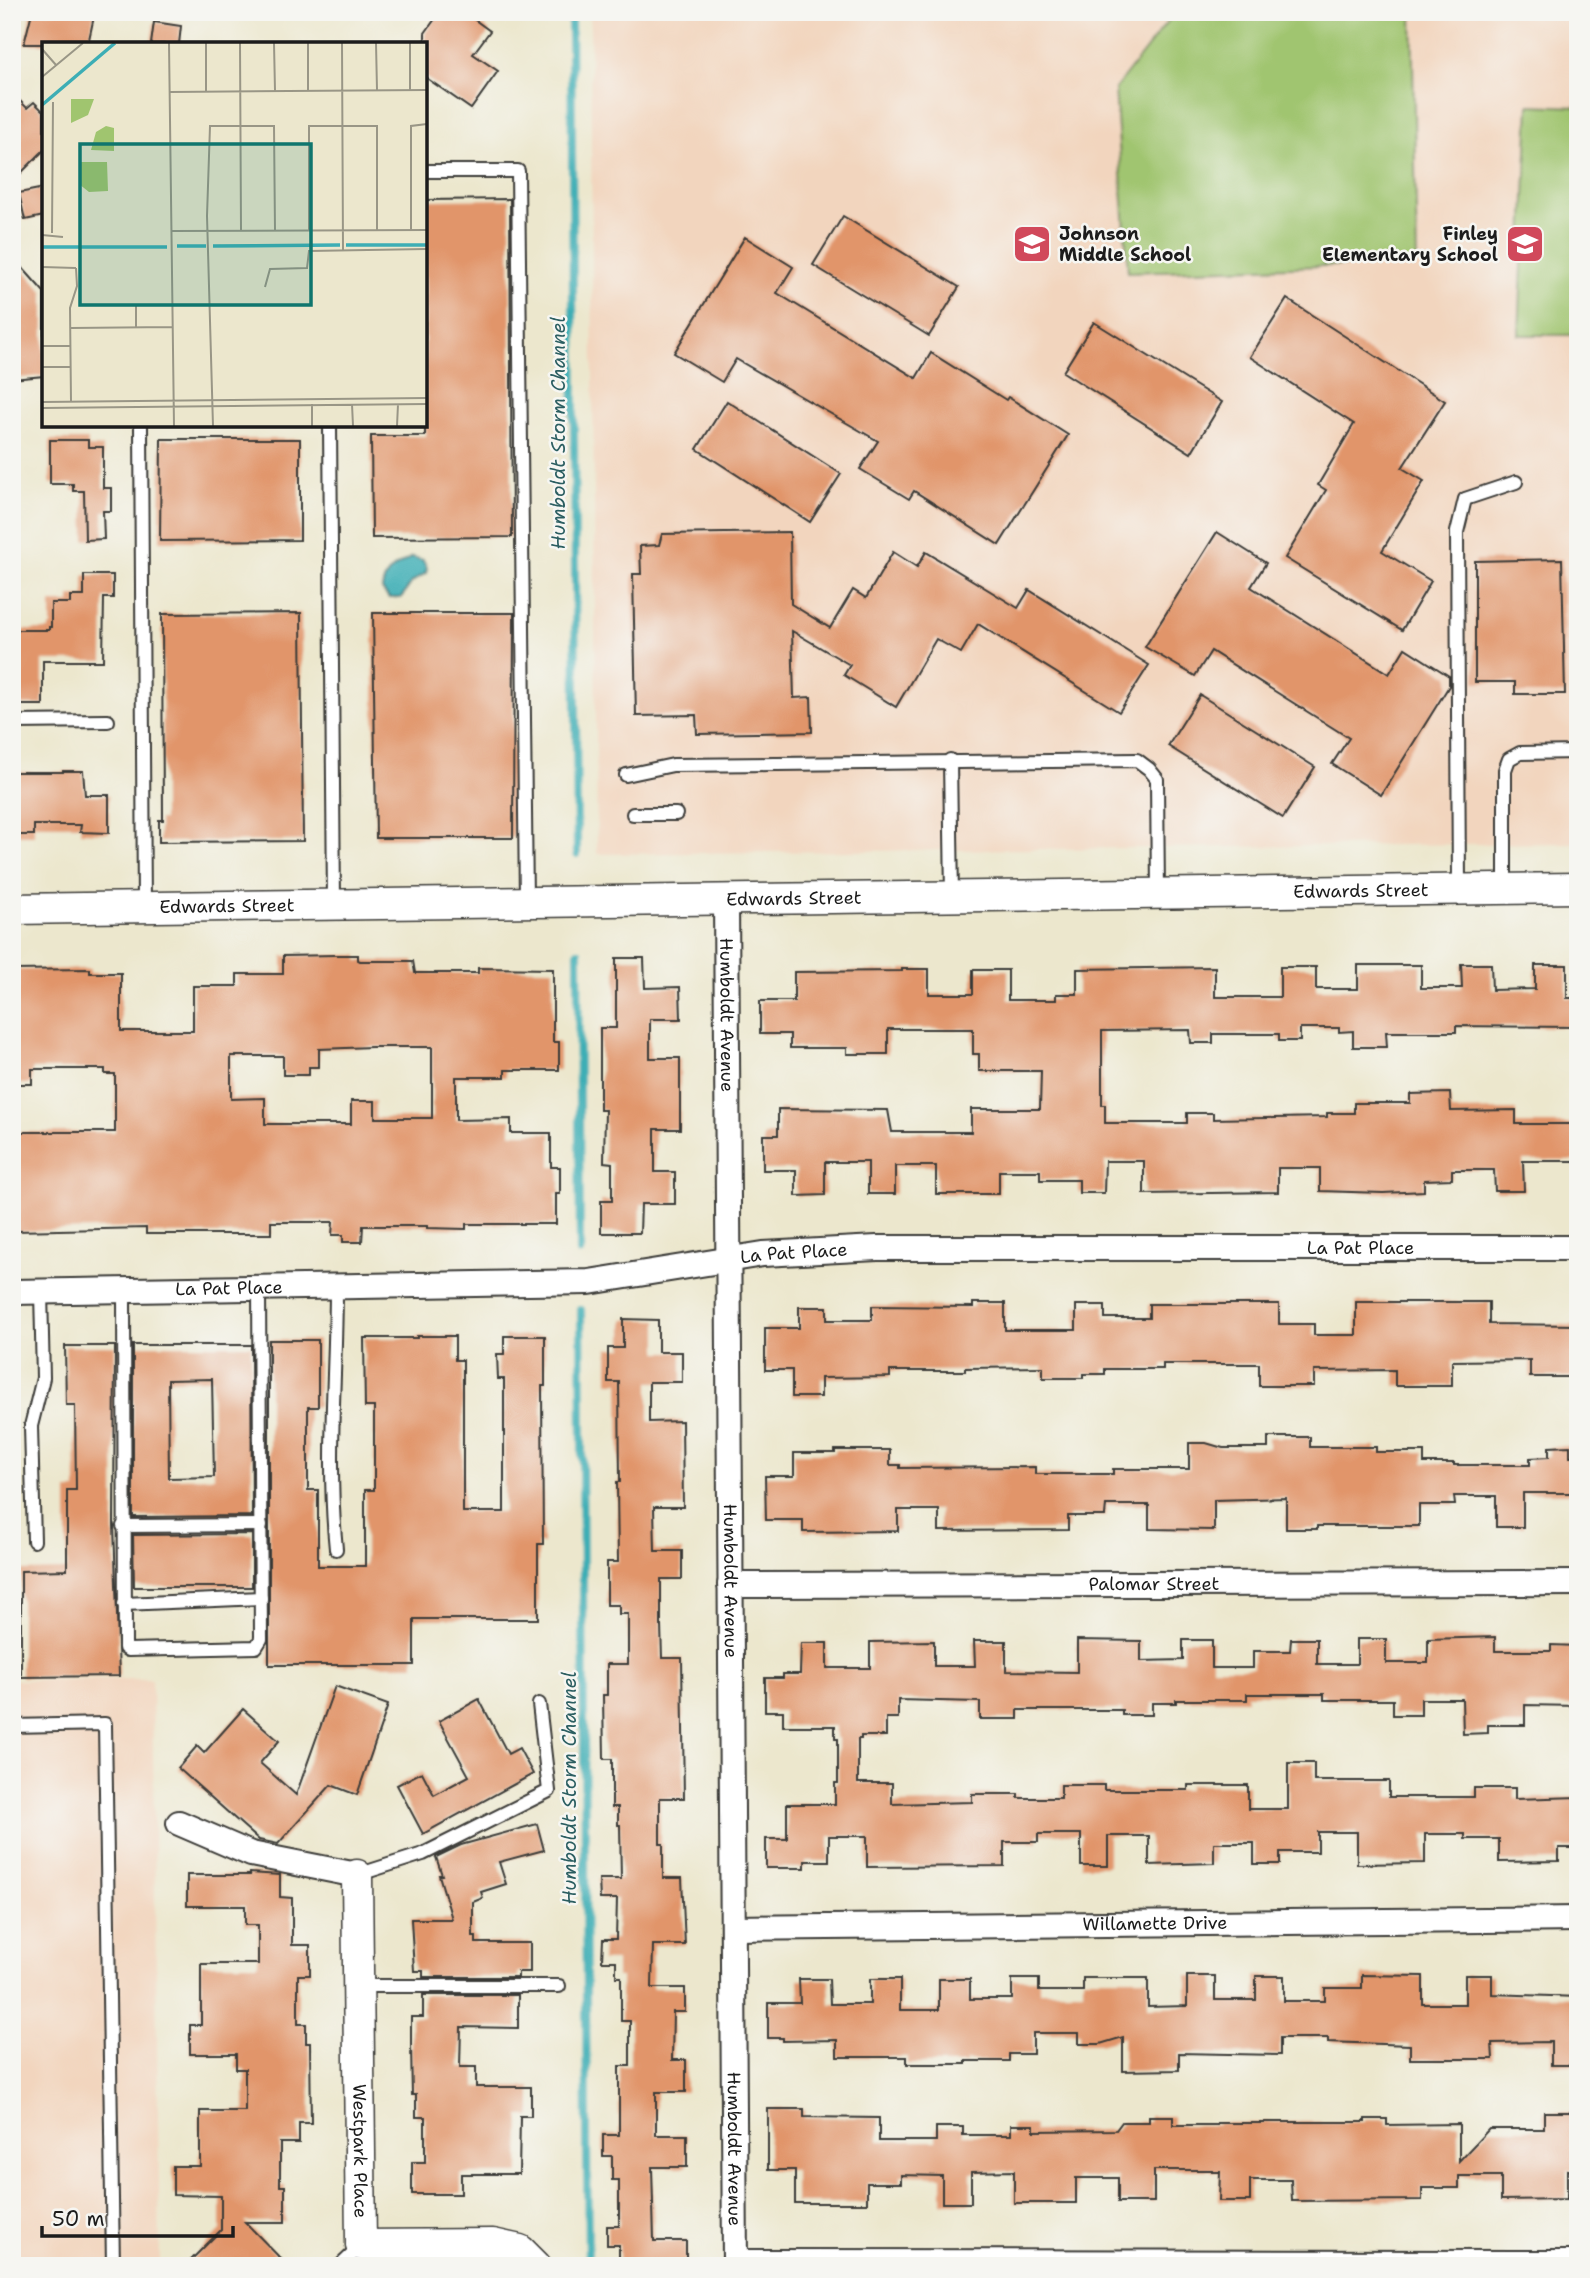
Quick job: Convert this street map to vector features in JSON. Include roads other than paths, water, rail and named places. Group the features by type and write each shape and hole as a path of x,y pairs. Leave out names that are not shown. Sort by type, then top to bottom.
{"street":[{"name":"Edwards Street","path":"12,909 1578,888"},
{"name":"Humboldt Avenue","path":"726,899 735,2264"},
{"name":"La Pat Place","path":"12,1293 580,1283 727,1259 800,1251 877,1248 1578,1248"},
{"name":"Palomar Street","path":"730,1585 1578,1583"},
{"path":"180,1823 251,1854 357,1875"},
{"name":"Westpark Place","path":"357,1875 361,2245"},
{"name":"Willamette Drive","path":"733,1928 1578,1919"},
{"path":"361,2245 493,2244 520,2250 537,2266"},
{"path":"735,2264 1578,2263"}],"lane":[{"path":"427,171 518,171 526,901"},
{"path":"141,427 144,906"},
{"path":"330,427 334,904"},
{"path":"1459,890 1457,532 1465,499 1516,482"},
{"path":"12,722 108,721"},
{"path":"1505,888 1505,770 1509,759 1520,753 1578,752"},
{"path":"950,760 952,897"},
{"path":"626,775 673,765 1137,760 1157,779 1158,895"},
{"path":"633,814 676,814"},
{"path":"336,1287 331,1432 336,1549"},
{"path":"124,1291 123,1526 125,1645 128,1650 256,1647 261,1639 259,1288"},
{"path":"34,1541 31,1426 43,1378 41,1292"},
{"path":"123,1526 261,1525"},
{"path":"124,1604 261,1598"},
{"path":"357,1875 423,1854 549,1791 539,1704"},
{"path":"12,1726 105,1724 113,2266"},
{"path":"358,1986 559,1986"},
{"path":"340,2266 361,2245"}],"water":[{"path":"412,557 423,560 426,573 412,582 401,598 389,598 382,590 385,578 396,566"}],"waterway":[{"name":"Humboldt Storm Channel","path":"571,12 577,854"},
{"path":"578,952 580,1252"},
{"name":"Humboldt Storm Channel","path":"581,1310 588,2266"}],"place":[{"name":"Johnson Middle School","path":"1032,244"},
{"name":"Finley Elementary School","path":"1525,244"}]}
